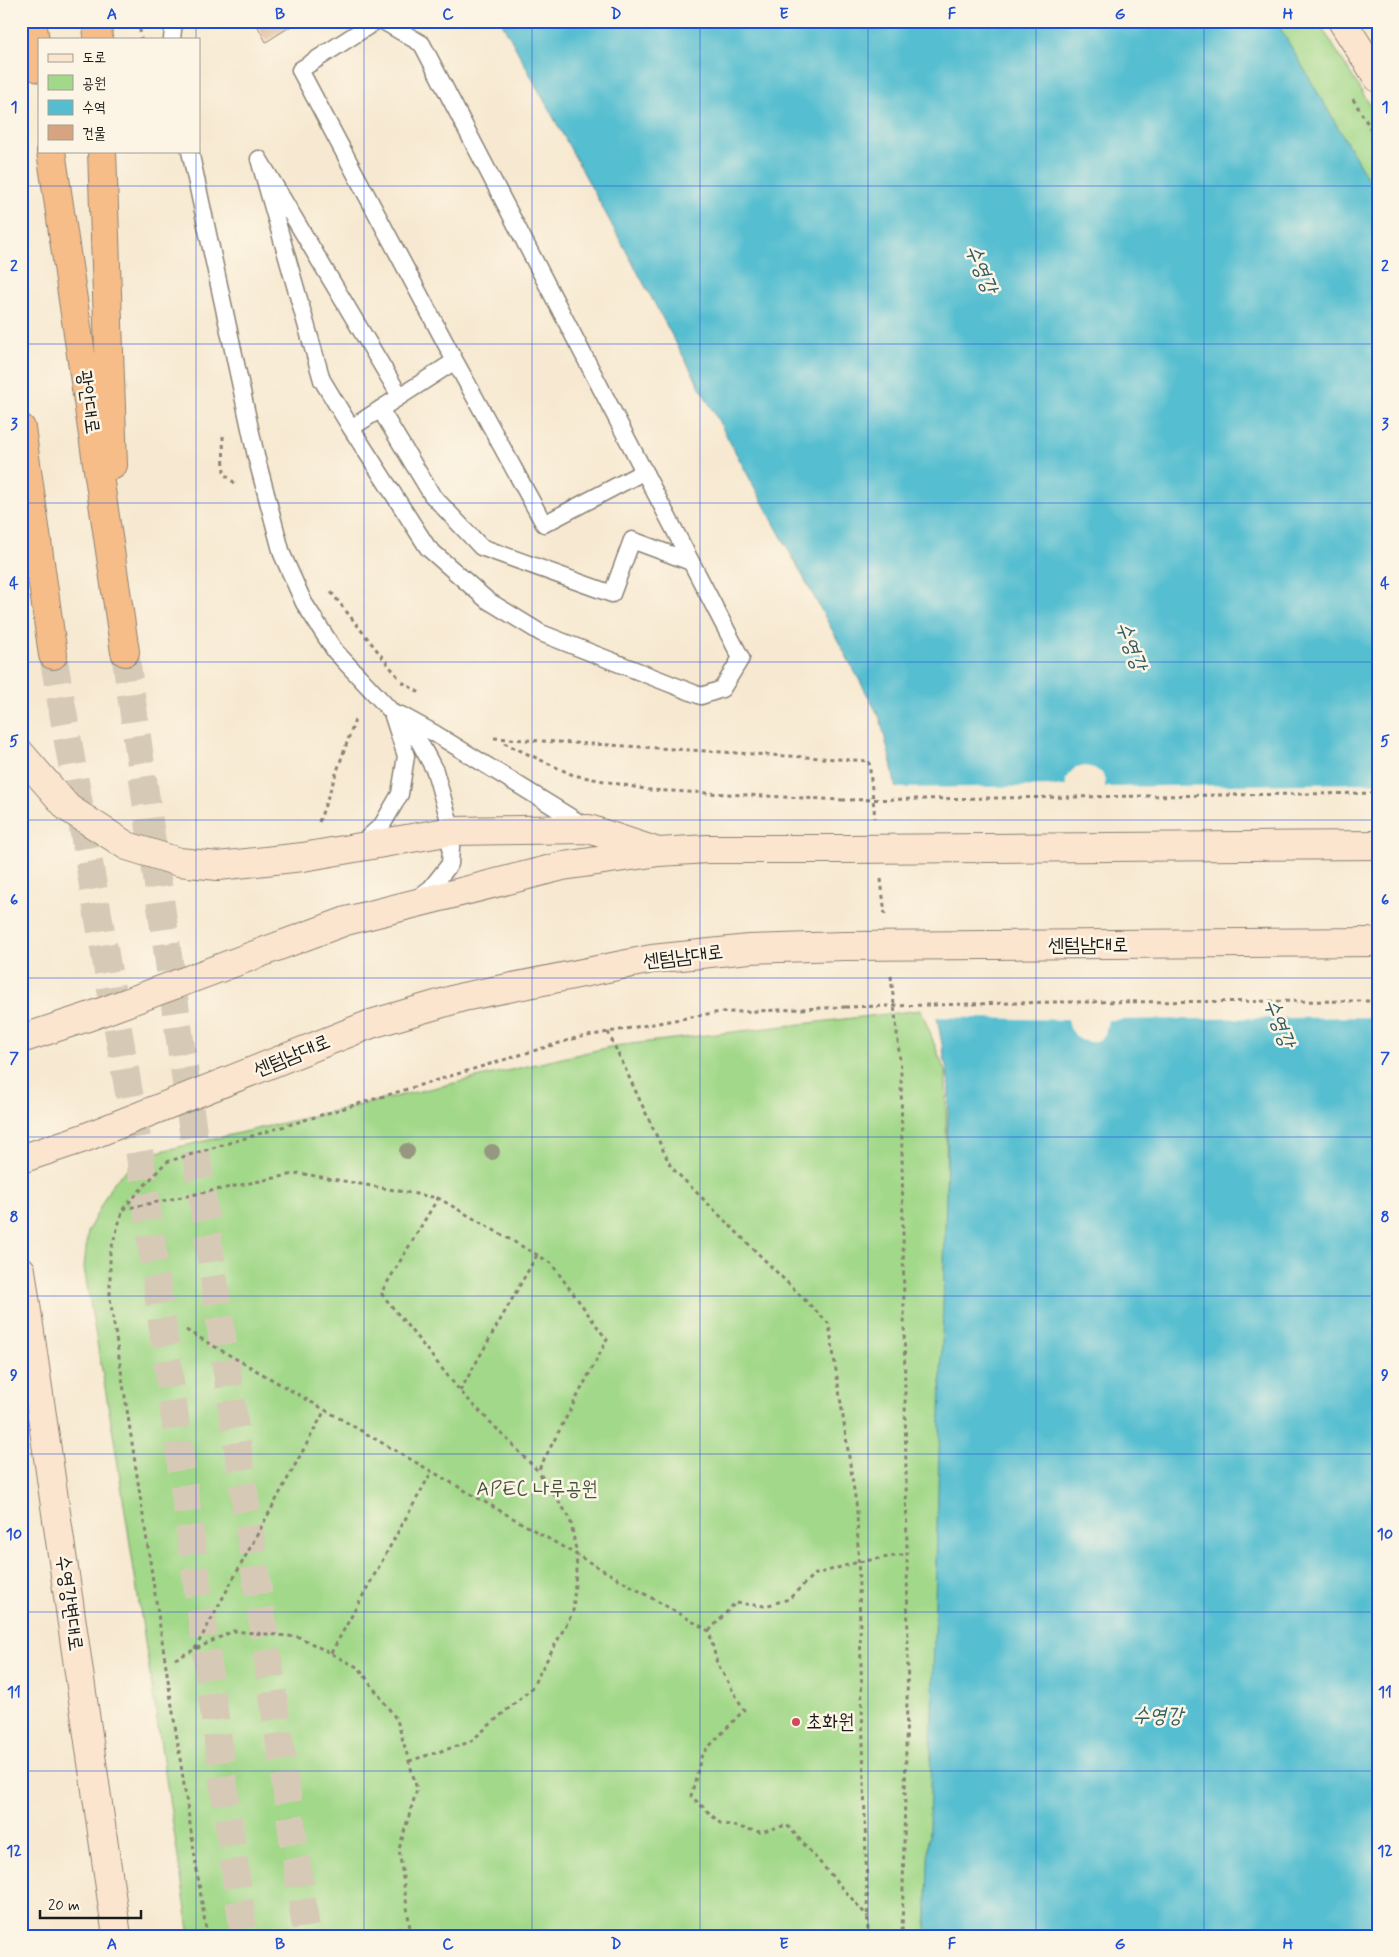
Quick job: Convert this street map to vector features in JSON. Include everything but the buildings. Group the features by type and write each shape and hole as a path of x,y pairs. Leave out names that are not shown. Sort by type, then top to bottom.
{"highway":[{"path":"32,21 38,61"},
{"path":"97,21 98,38"},
{"name":"광안대로","path":"51,152 125,652"},
{"path":"102,152 118,602"},
{"path":"21,428 53,655"}],"main road":[{"path":"1342,21 1378,78"},
{"path":"21,754 68,808 127,846 179,862 218,866 303,857 452,830 589,829 659,852"},
{"path":"21,1039 88,1017 346,920 563,866 659,852 708,849 1378,845"},
{"name":"센텀남대로","path":"21,1159 84,1138 371,1024 463,997 652,959 749,949 844,946 1378,942"},
{"name":"수영강변대로","path":"21,1270 118,1936"}],"lane":[{"path":"172,38 174,21"},
{"path":"376,21 300,70 544,524 644,472"},
{"path":"382,21 422,44 741,658 722,689 701,696 541,633 487,600 428,548 322,380 259,159 400,396"},
{"path":"190,152 256,456 282,554 304,603 335,651 419,741 435,771 452,830 450,864 432,888 406,906"},
{"path":"351,428 455,361"},
{"path":"380,409 432,495 481,548 612,594 632,540 691,562"},
{"path":"390,709 434,733 589,829"},
{"path":"357,848 382,824 400,794 406,756 390,709"}],"path":[{"path":"140,21 141,38"},
{"path":"319,822 356,717"},
{"path":"491,738 574,775 650,790 842,800 1378,793"},
{"path":"207,1936 110,1298 110,1252 123,1209 166,1162 576,1038 713,1013 1066,1002 1378,1001"},
{"path":"608,1032 671,1167 829,1324 856,1510 868,1936"},
{"path":"123,1209 299,1173 438,1198 551,1263 607,1340 538,1471"},
{"path":"409,1761 470,1742 531,1689 573,1612 577,1555 570,1518 538,1471 460,1391 381,1293 438,1198"},
{"path":"460,1391 537,1255"},
{"path":"186,1330 709,1631 717,1663 744,1710 702,1754 691,1796 720,1823 760,1832 787,1826 868,1916"},
{"path":"195,1649 324,1410"},
{"path":"330,1653 432,1471"},
{"path":"709,1631 735,1603 765,1606 789,1599 813,1576 858,1562 907,1554"},
{"path":"175,1659 233,1631 299,1637 359,1668 397,1720 417,1789 399,1849 411,1936"},
{"path":"21,1917 24,1936"}],"green space":[{"path":"1227,21 1318,21 1378,118 1378,273"},
{"name":"APEC 나루공원","path":"921,1010 946,1074 950,1936 190,1936 114,1439 84,1268 88,1231 112,1184 140,1156 614,1046"}],"water":[{"name":"수영강","path":"501,21 1276,21 1378,196 1378,1936 926,1936 949,1083 891,762 880,718"}],"pier":[{"path":"1076,767 1094,768 1102,773 1105,787 1378,783 1378,1017 1108,1020 1105,1034 1099,1040 1090,1042 1081,1040 1075,1035 1070,1028 1068,1020 933,1017 893,788 1066,786 1066,779 1070,773"}],"tunnel":[{"path":"125,652 307,1936"},
{"path":"53,655 140,1156 244,1936"}],"place":[{"name":"초화원","path":"796,1722"}]}
